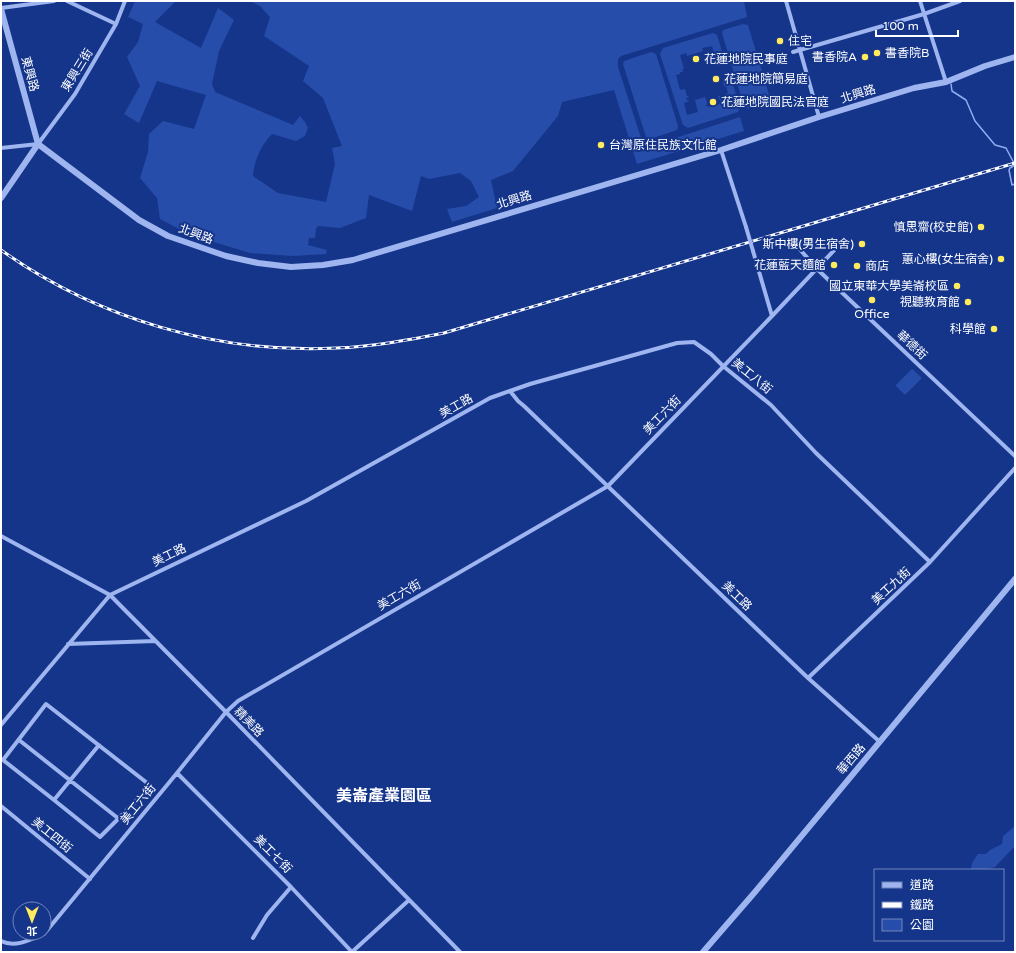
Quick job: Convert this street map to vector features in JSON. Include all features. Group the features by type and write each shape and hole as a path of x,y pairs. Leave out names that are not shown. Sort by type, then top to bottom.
{"street":[{"path":"1,8 54,1"},
{"path":"66,1 116,24"},
{"name":"東興三街","path":"38,144 75,94 116,24 125,1"},
{"path":"786,1 819,117"},
{"path":"920,1 946,82"},
{"path":"793,52 924,14 960,1"},
{"name":"東興路","path":"1,8 38,144"},
{"name":"北興路","path":"38,144 139,220 168,236 226,256 258,264 291,266 323,265 353,260 721,150 819,117 914,88 946,82 985,66 1015,57"},
{"path":"1,148 38,144"},
{"path":"1,198 38,144"},
{"path":"721,150 746,227 772,316"},
{"name":"美工六街","path":"3,942 21,944 44,934 226,712 238,701 608,486 772,316 840,243"},
{"name":"華德街","path":"797,246 817,268 1015,456"},
{"name":"美工八街","path":"510,391 677,342 694,342 711,354 723,366 771,405 816,453 930,562"},
{"name":"美工路","path":"1,725 110,595 306,501 490,398 510,391 518,401 808,678 880,742"},
{"name":"美工九街","path":"808,678 930,562 1015,468"},
{"name":"精美路","path":"1,536 110,595 460,952"},
{"name":"華西路","path":"703,952 756,892 1015,579"},
{"path":"68,644 156,641"},
{"path":"46,704 99,745 151,786 100,837 3,760 46,704"},
{"path":"19,740 119,819"},
{"path":"54,800 99,745"},
{"name":"美工七街","path":"177,773 291,887 352,952"},
{"name":"美工四街","path":"1,806 90,879"},
{"path":"253,938 267,915 291,887"},
{"path":"352,952 409,900"}],"green space":[{"path":"135,1 176,1 155,22 201,48 218,8 234,20 219,51 212,84 215,92 293,125 300,116 308,128 305,136 296,141 272,134 259,154 253,176 278,193 326,202 335,164 332,148 342,146 323,98 303,81 309,66 264,36 270,17 260,6 250,1 744,1 747,17 621,56 618,59 618,67 641,138 646,144 654,145 740,117 744,131 637,164 614,90 562,102 558,116 513,171 491,180 497,208 452,222 447,209 466,206 479,197 471,181 460,173 429,179 421,176 412,211 369,195 366,218 340,228 318,226 316,229 315,238 309,238 308,245 327,250 326,254 293,256 250,253 179,229 160,219 157,198 140,178 148,152 149,134 163,121 194,129 206,95 157,81 139,123 124,114 140,86 127,57 138,42 143,24 128,17"},
{"path":"743,24 748,25 770,98 768,103 749,109 744,106 722,33 723,30"},
{"path":"713,33 717,35 724,58 720,66 718,66 717,61 719,60 716,53 714,53 712,46 702,48 703,51 687,56 686,53 680,55 684,69 682,69 683,72 676,75 680,90 685,89 687,96 689,97 686,98 689,101 684,103 687,115 698,112 695,100 705,97 707,103 706,106 708,107 715,107 719,104 721,102 718,96 721,98 728,93 726,86 724,87 723,81 733,85 740,107 738,112 688,128 683,125 660,54 663,48"},
{"path":"651,52 656,54 678,126 677,130 650,139 646,137 623,64 624,61"},
{"path":"912,369 922,378 905,395 895,385"},
{"path":"1015,826 1015,846 995,867 988,869 971,869 972,863 978,854 986,854 990,850 1002,844 1003,836"}],"waterway":[{"path":"951,84 952,91 966,100 975,121 995,145 1006,148 1015,165"},
{"path":"1015,165 1009,170 1012,185 1015,184"}],"railway":[{"path":"1,250 38,274 78,295 118,313 160,327 203,338 247,345 291,348 336,348 376,345 444,333 1015,163"}],"place":[{"name":"住宅","path":"780,41"},
{"name":"書香院B","path":"877,53"},
{"name":"書香院A","path":"865,57"},
{"name":"花蓮地院民事庭","path":"696,59"},
{"name":"花蓮地院簡易庭","path":"716,79"},
{"name":"花蓮地院國民法官庭","path":"713,102"},
{"name":"台灣原住民族文化館","path":"601,145"},
{"name":"慎思齋(校史館)","path":"981,227"},
{"name":"斯中樓(男生宿舍)","path":"862,244"},
{"name":"蕙心樓(女生宿舍)","path":"1001,259"},
{"name":"花蓮藍天麵館","path":"834,265"},
{"name":"商店","path":"857,266"},
{"name":"國立東華大學美崙校區","path":"957,286"},
{"name":"Office","path":"872,300"},
{"name":"視聽教育館","path":"968,302"},
{"name":"科學館","path":"994,329"}],"district":[{"name":"美崙產業園區","path":"384,796"}]}
